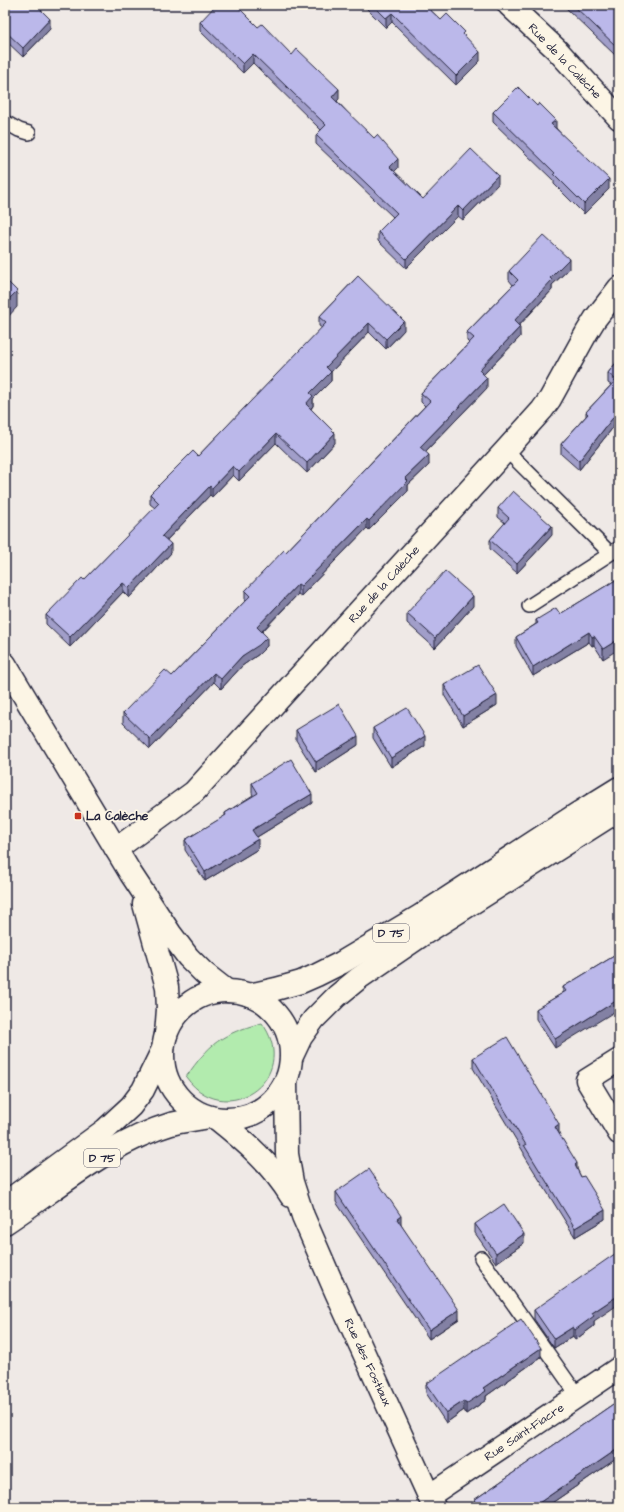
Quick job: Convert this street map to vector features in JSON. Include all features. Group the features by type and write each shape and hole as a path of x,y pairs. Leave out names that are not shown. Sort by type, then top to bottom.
{"street":[{"name":"Rue de la Calèche","path":"509,5 556,49 619,118"},
{"name":"Rue de la Calèche","path":"116,849 194,792 542,410 550,399 587,332 619,288"},
{"path":"5,664 131,874 188,958 227,991"},
{"name":"D 75","path":"249,995 301,982 341,963 404,926 619,788"},
{"name":"D 75","path":"292,1056 301,1037 314,1019 337,996 359,978 422,935 619,810"},
{"path":"131,874 144,905 166,987 168,1009 163,1061 166,1074 174,1091 192,1110 213,1118 230,1120 242,1118 261,1110 276,1098 289,1075 292,1056 289,1036 280,1018 267,1004 249,995 227,991 207,994 189,1003 175,1017 165,1042"},
{"name":"D 75","path":"5,1203 105,1130 131,1106 143,1090 165,1042"},
{"path":"619,1060 587,1080 619,1133"},
{"name":"Rue des Fostiaux","path":"286,1081 286,1154 292,1182 303,1216 431,1502"},
{"name":"D 75","path":"5,1223 104,1156 141,1136 180,1122 213,1118"},
{"name":"Rue des Fostiaux","path":"213,1118 245,1141 276,1174 303,1216"},
{"name":"Rue Saint-Fiacre","path":"431,1502 619,1368"}],"lane":[{"path":"5,122 19,130 29,133"},
{"path":"506,450 615,551 529,606"},
{"path":"481,1258 578,1396"}],"green space":[{"path":"262,1023 272,1043 272,1062 266,1079 254,1091 238,1099 220,1100 202,1093 186,1077 202,1056 218,1041 236,1031"}],"building":[{"path":"5,5 36,5 50,19 23,48 5,31"},
{"path":"216,5 236,5 258,27 262,24 292,55 297,49 339,89 332,97 374,138 377,135 398,159 390,167 423,199 471,149 498,175 463,211 458,206 406,259 378,232 397,213 316,135 326,125 253,54 243,64 200,22"},
{"path":"373,5 425,5 441,20 447,14 465,32 463,34 480,52 456,76 392,13 386,18"},
{"path":"573,5 619,5 619,43 616,46"},
{"path":"518,87 537,106 539,103 556,120 551,124 609,179 584,204 493,112"},
{"path":"543,235 569,259 550,278 552,280 514,321 520,327 479,370 487,378 420,447 429,455 405,478 408,481 369,521 367,519 301,586 298,584 257,627 267,637 259,645 242,656 221,679 214,673 150,739 123,713 165,670 172,676 250,596 245,591 284,550 286,552 430,401 421,393 474,338 467,332 518,280 509,271"},
{"path":"358,276 404,321 386,339 369,323 326,367 331,372 310,393 313,396 306,404 335,433 307,463 276,434 239,472 233,466 212,488 210,486 162,536 171,544 129,588 123,583 70,637 46,615 82,578 84,580 159,503 150,494 193,451 198,456 326,323 319,317"},
{"path":"5,279 17,291 5,303"},
{"path":"619,359 619,410 579,461 561,444 588,414 586,412 616,380 608,373"},
{"path":"513,491 552,526 517,564 490,540 509,518 498,508"},
{"path":"445,571 473,596 435,638 407,613"},
{"path":"619,578 619,639 603,649 594,636 592,637 589,632 533,667 516,637 538,623 536,620 556,608 560,614"},
{"path":"478,665 497,695 463,716 444,685"},
{"path":"339,704 358,736 316,762 296,730"},
{"path":"407,708 425,736 391,758 373,728"},
{"path":"291,759 312,794 252,830 258,839 205,872 185,840 258,793 252,783"},
{"path":"619,953 619,999 555,1039 536,1009 566,991 563,987"},
{"path":"507,1037 559,1124 555,1127 577,1163 575,1165 581,1177 584,1176 605,1210 575,1228 473,1058"},
{"path":"369,1169 401,1216 397,1219 459,1310 429,1330 336,1192"},
{"path":"504,1204 524,1234 496,1253 475,1224"},
{"path":"619,1251 619,1295 592,1313 594,1316 575,1330 573,1327 554,1339 534,1310"},
{"path":"521,1319 541,1348 483,1388 486,1391 466,1404 464,1401 446,1413 426,1384"},
{"path":"619,1400 619,1448 533,1507 478,1507 474,1500"}],"place":[{"name":"La Calèche","path":"78,816"}]}
